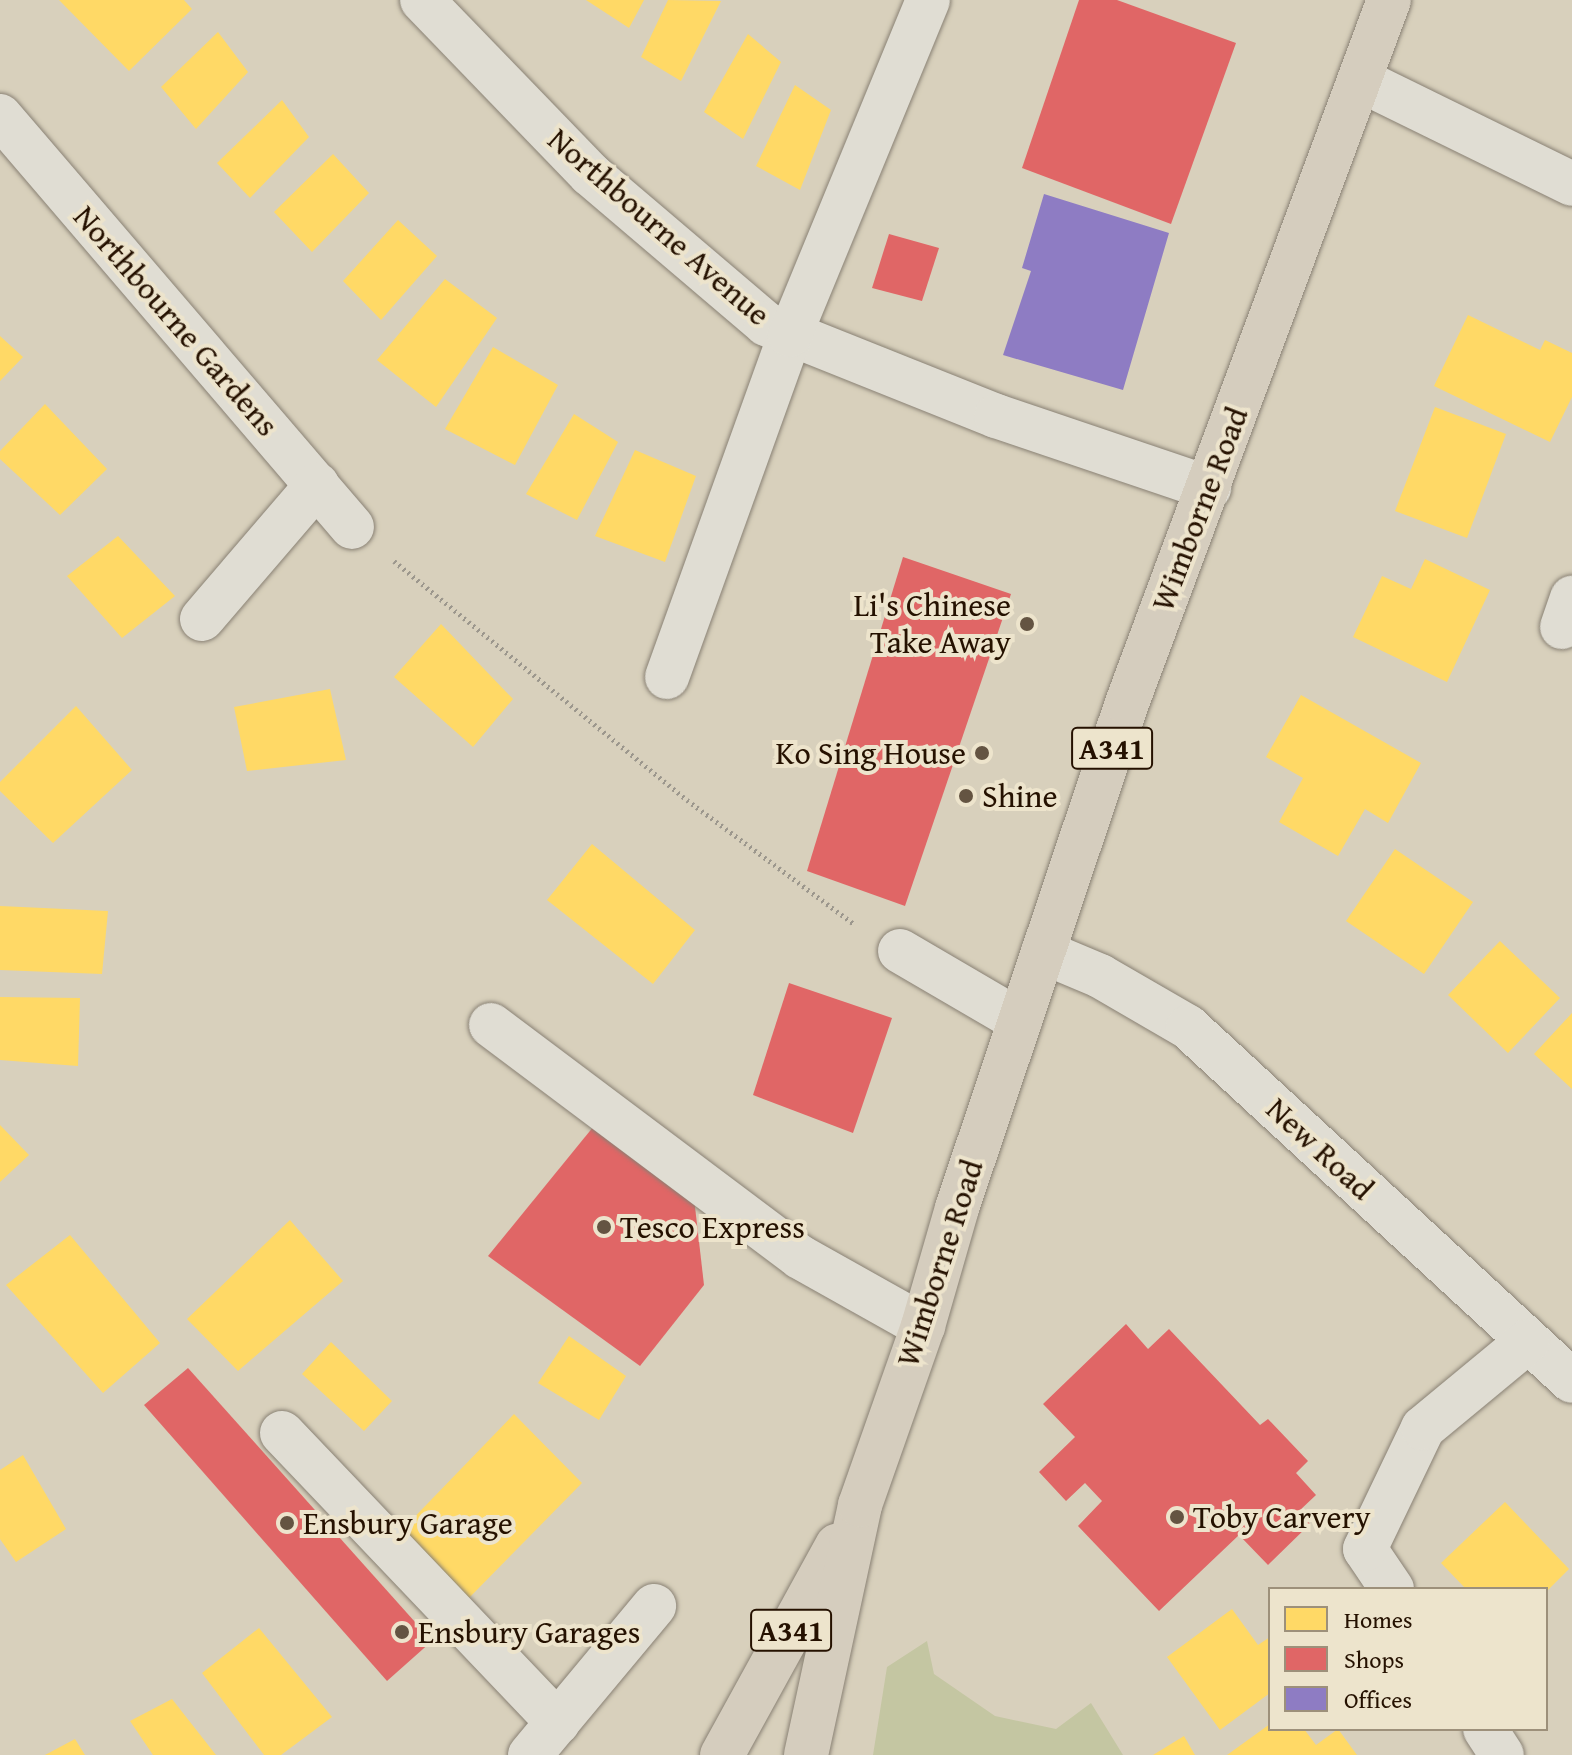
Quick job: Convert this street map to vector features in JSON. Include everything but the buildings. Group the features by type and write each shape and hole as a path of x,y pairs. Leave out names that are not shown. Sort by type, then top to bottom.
{"main road":[{"name":"Wimborne Road","path":"806,1755 860,1505 923,1326 1020,1021 1127,703 1389,0"},
{"name":"Wimborne Road","path":"722,1755 860,1505"}],"street":[{"name":"Northbourne Avenue","path":"422,0 590,174 766,324 996,416 1209,488"},
{"path":"667,677 790,335 928,0"},
{"path":"1360,80 1572,184"},
{"name":"Northbourne Gardens","path":"0,116 352,527"},
{"path":"202,619 317,485"},
{"path":"900,951 1020,1021"},
{"name":"New Road","path":"1043,952 1100,976 1188,1027 1572,1381"},
{"path":"491,1025 800,1257 923,1326"},
{"path":"1391,1587 1365,1549 1423,1428 1528,1341"},
{"path":"282,1433 544,1739 654,1606"},
{"path":"1486,1731 1502,1755"}],"path":[{"path":"352,527 687,800 824,906 900,951"}],"green space":[{"path":"927,1641 934,1674 995,1716 1056,1729 1091,1703 1123,1755 873,1755 887,1667"}],"place":[{"name":"Li's Chinese Take Away","path":"1027,624"},
{"name":"Ko Sing House","path":"982,753"},
{"name":"Shine","path":"966,796"},
{"name":"Tesco Express","path":"604,1227"},
{"name":"Toby Carvery","path":"1177,1517"},
{"name":"Ensbury Garage","path":"287,1523"},
{"name":"Ensbury Garages","path":"402,1632"}]}
